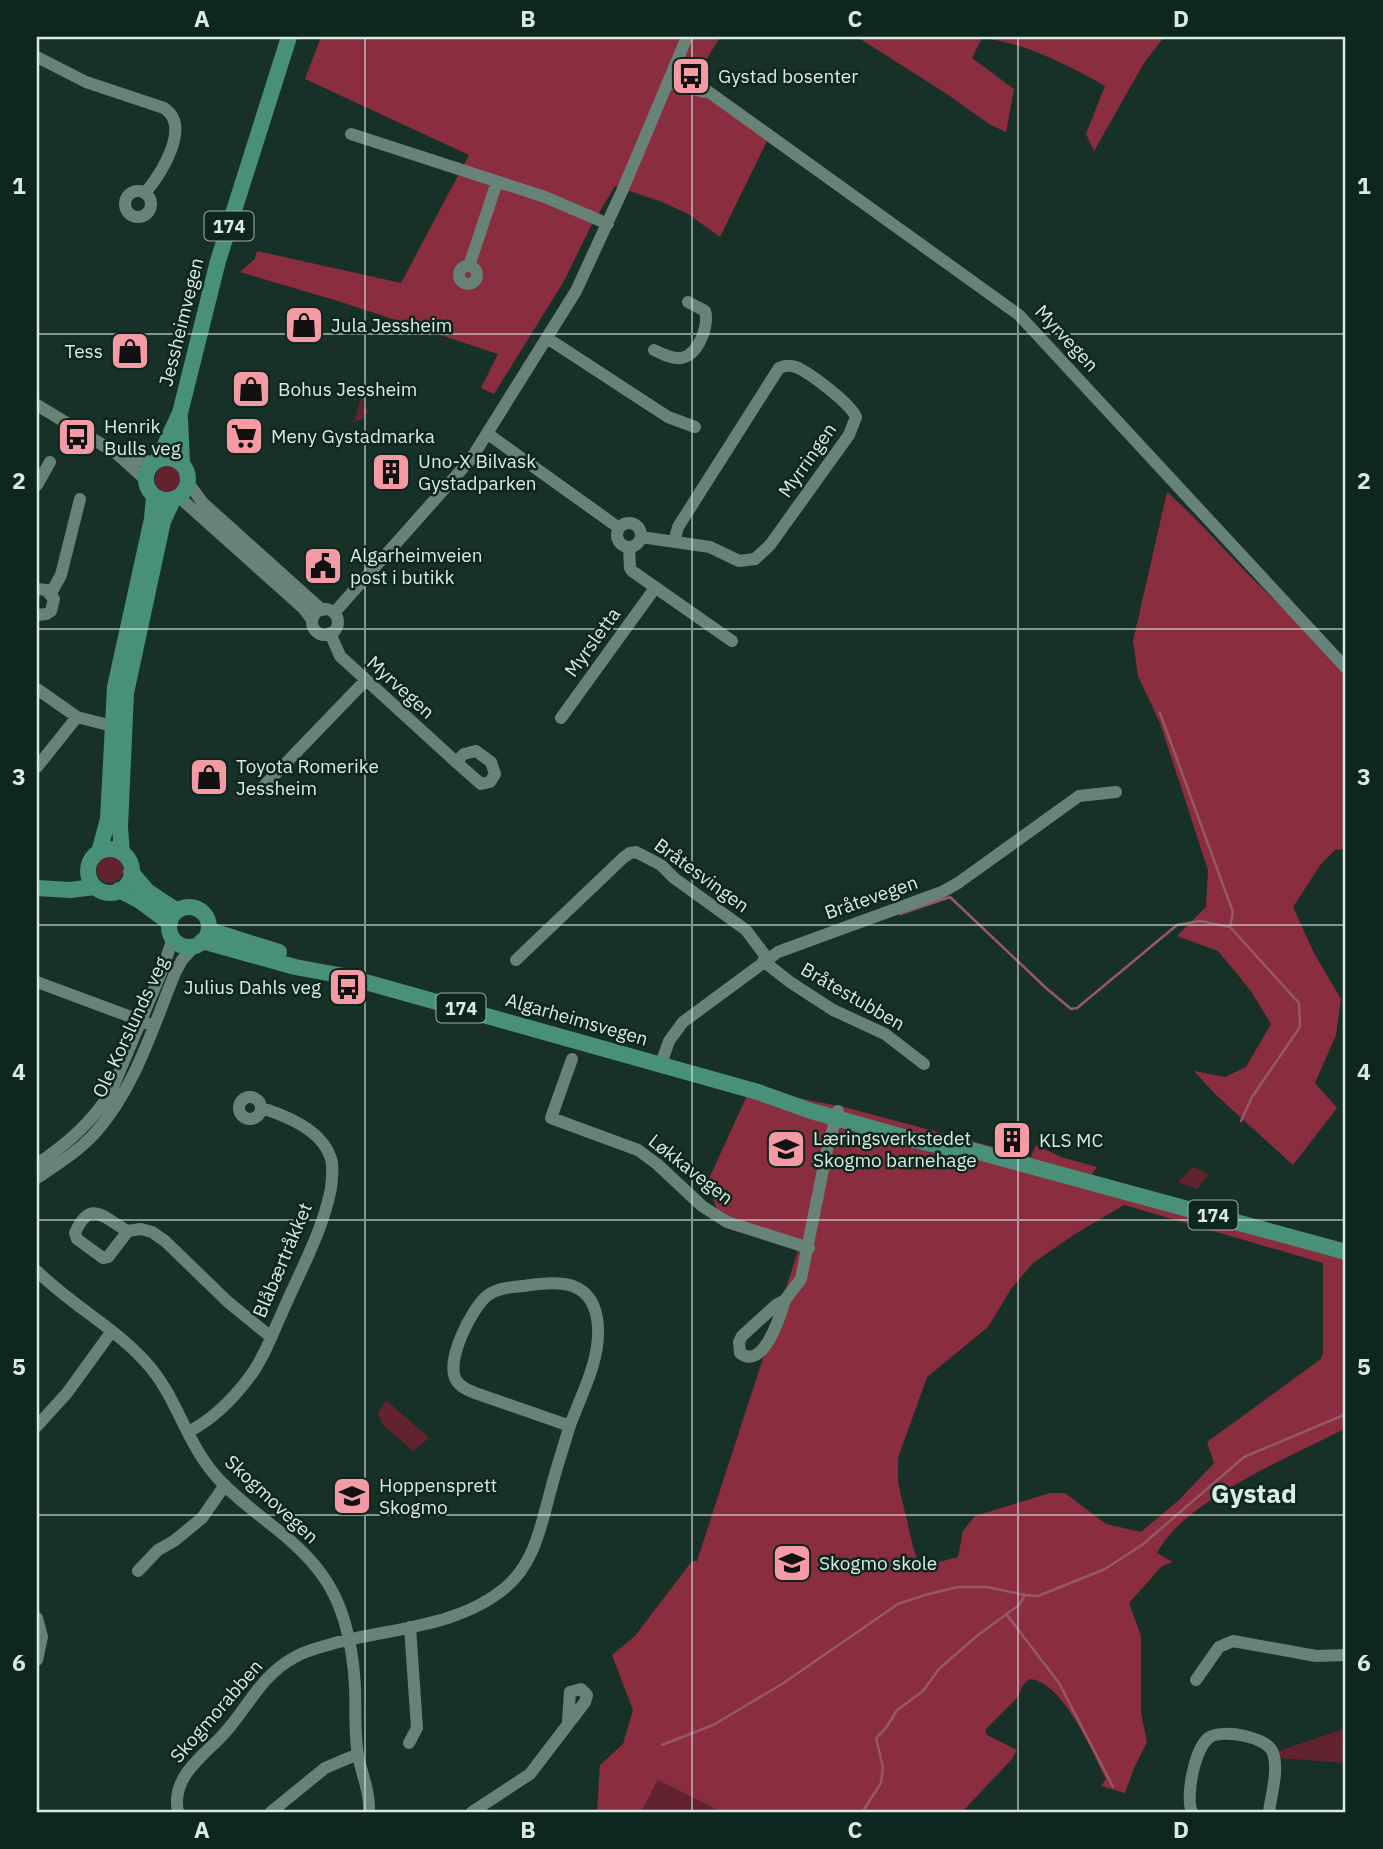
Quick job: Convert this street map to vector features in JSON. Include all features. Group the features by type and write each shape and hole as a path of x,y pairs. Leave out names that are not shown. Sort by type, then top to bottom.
{"main road":[{"name":"Jessheimvegen","path":"156,461 180,413 218,261 288,38"},
{"name":"Jessheimvegen","path":"180,413 182,463"},
{"path":"156,461 170,458 182,463"},
{"name":"174","path":"146,480 148,470 156,461"},
{"name":"174","path":"172,923 188,907 201,911 208,921 202,939 181,945 172,923 131,872 129,862 122,853 120,827 126,694 163,521 180,494 188,472 182,463"},
{"path":"99,852 108,819 115,687 152,519 153,496 146,480"},
{"path":"153,496 159,499 180,494"},
{"path":"43,888 80,875 99,852 111,849 122,853"},
{"path":"43,888 70,890 95,887 88,874 88,866"},
{"path":"119,890 128,883 131,872"},
{"name":"174","path":"95,887 104,892 119,890 172,923"},
{"name":"Algarheimsvegen","path":"202,939 304,969 344,976 661,1064 914,1140 945,1147 960,1147 1346,1252"}],"street":[{"path":"312,620 316,613 328,611 455,479 488,434 583,278 687,37"},
{"path":"37,57 75,77 164,108 173,115 176,126 171,146 162,170 145,193"},
{"name":"Myrvegen","path":"674,67 1019,315 1346,668"},
{"name":"Myrvegen","path":"667,82 708,92"},
{"path":"351,134 566,205 608,223"},
{"path":"469,266 497,182"},
{"path":"654,350 680,358 692,352 704,332 707,318 705,311 688,302"},
{"path":"547,338 668,417 695,427"},
{"name":"Myrringen","path":"641,537 674,542 710,547 739,561 755,559 762,554 849,436 856,416 849,406 799,368 785,365 779,368 678,527 674,542"},
{"path":"37,405 116,453 146,480"},
{"path":"488,434 619,528"},
{"path":"116,453 156,461"},
{"path":"37,485 50,462"},
{"path":"180,494 203,503 328,611 337,624 330,633 322,634 316,631 303,608 180,494"},
{"path":"51,593 61,575 79,499"},
{"path":"619,528 634,524 640,529 641,537 636,545 629,547"},
{"path":"619,528 619,540 629,547"},
{"path":"629,547 630,568 654,588 732,641"},
{"name":"Myrsletta","path":"561,718 654,588"},
{"path":"37,589 51,593 54,605 46,614 37,615"},
{"name":"Myrvegen","path":"330,633 340,656 456,762"},
{"path":"259,791 365,681"},
{"path":"37,689 77,717 112,726"},
{"path":"37,766 77,717"},
{"name":"Bråtevegen","path":"661,1064 669,1041 682,1022 765,960 795,944 942,892 1079,796 1116,792"},
{"name":"Bråtesvingen","path":"516,960 623,858 636,852 660,865 746,930 765,960"},
{"name":"Ole Korslunds veg","path":"37,1178 79,1149 109,1115 130,1081 168,955 172,923"},
{"name":"Ole Korslunds veg","path":"37,1164 72,1139 101,1108 182,960 202,939"},
{"name":"Bråtestubben","path":"765,960 815,999 848,1018 878,1030 924,1064"},
{"path":"37,982 148,1023"},
{"name":"Løkkavegen","path":"572,1059 551,1118 618,1142 647,1156 702,1206 727,1222 809,1248"},
{"name":"Blåbærtråkket","path":"188,1432 219,1412 253,1373 318,1228 331,1188 330,1155 318,1139 300,1125 262,1108"},
{"path":"785,1300 742,1336 739,1342 740,1353 745,1358 752,1358 761,1352 777,1325 785,1300 801,1279 828,1144 837,1115"},
{"path":"128,1231 141,1229 152,1232 165,1241 228,1302 271,1337"},
{"name":"Skogmovegen","path":"38,1275 134,1349 167,1391 205,1461 225,1485 290,1540 321,1573 340,1610 349,1640 355,1684 358,1754 368,1794 369,1812"},
{"path":"558,1281 579,1289 592,1304 598,1327 596,1349 588,1380 570,1426 478,1394 457,1382 454,1359 462,1336 471,1316 489,1294 500,1289 558,1281"},
{"path":"37,1426 68,1393 112,1331"},
{"name":"Skogmorabben","path":"178,1812 177,1794 183,1779 230,1727 262,1683 295,1657 349,1640 464,1613 482,1605 508,1586 519,1574 534,1547 570,1426"},
{"path":"138,1571 158,1550 174,1541 202,1518 225,1485"},
{"path":"37,1618 41,1637 37,1660"},
{"path":"409,1743 417,1728 411,1627"},
{"path":"1196,1680 1219,1647 1233,1640 1317,1656 1346,1655"},
{"path":"472,1812 530,1774 568,1721"},
{"path":"1192,1812 1188,1796 1203,1743 1210,1737 1228,1734 1257,1739 1273,1751 1275,1765 1269,1812"},
{"path":"271,1812 325,1768 358,1754"}],"shaded area":[{"path":"321,37 720,37 696,77 767,141 720,237 688,214 615,186 590,228 564,281 494,394 481,388 498,354 240,272 255,259 257,251 401,283 469,155 305,79"},
{"path":"857,37 1164,37 1144,63 1094,151 1086,134 1105,86 1061,63 1030,50 982,38 972,58 1014,89 1006,132 989,124"},
{"path":"366,377 363,407 369,410 361,420 349,421 355,420"},
{"path":"168,466 177,470 181,479 177,488 168,492 159,488 155,479 159,470"},
{"path":"1167,492 1346,673 1346,849 1335,850 1321,864 1293,907 1315,955 1341,999 1336,1035 1315,1083 1337,1108 1293,1165 1215,1094 1194,1071 1225,1077 1246,1067 1271,1024 1251,991 1218,951 1177,936 1206,907 1208,870 1160,723 1138,676 1133,641"},
{"path":"110,857 119,861 123,870 119,879 110,883 101,879 97,870 101,861"},
{"path":"750,1089 844,1107 1031,1157 1036,1145 1061,1157 1097,1167 1089,1179 1346,1252 1346,1428 1242,1481 1190,1515 1157,1553 1173,1562 1162,1566 1129,1603 1141,1636 1141,1713 1147,1742 1125,1793 1101,1786 1106,1779 1075,1720 1054,1692 1042,1683 1030,1679 1023,1685 1017,1698 985,1730 987,1735 1017,1750 1012,1759 962,1812 722,1812 658,1780 641,1812 597,1812 600,1765 623,1744 633,1710 612,1655 635,1636 692,1561 697,1561 798,1251 722,1222 707,1183","holes":["1124,1205 1323,1263 1321,1359 1207,1442 1214,1463 1179,1500 1141,1532 1106,1524 1065,1493 1050,1493 975,1516 963,1531 958,1557 920,1567 898,1482 898,1458 927,1377 988,1327 1011,1289 1033,1263"]},
{"path":"1193,1167 1208,1174 1198,1189 1178,1182"},
{"path":"386,1400 429,1438 413,1451 383,1425 378,1413"},
{"path":"1346,1728 1346,1763 1279,1758 1279,1751"},
{"path":"658,1780 722,1812 641,1812"}],"waterway":[{"path":"1160,713 1233,912 1230,927"},
{"path":"900,914 950,897 1071,1009 1077,1008 1177,925 1200,921 1230,927 1299,1003 1300,1027 1252,1097 1241,1121"},
{"path":"662,1745 713,1725 782,1684 898,1604 958,1587 987,1587 1038,1596 1105,1569 1142,1545 1244,1457 1346,1414"},
{"path":"855,1812 863,1811 881,1783 883,1767 876,1738 897,1710 923,1691 939,1669 978,1635 1019,1605 1025,1595"},
{"path":"1007,1615 1059,1683 1113,1787"}],"place":[{"name":"Gystad bosenter","path":"691,76"},
{"name":"Jula Jessheim","path":"304,325"},
{"name":"Tess","path":"130,351"},
{"name":"Bohus Jessheim","path":"251,389"},
{"name":"Meny Gystadmarka","path":"244,436"},
{"name":"Henrik Bulls veg","path":"77,437"},
{"name":"Uno-X Bilvask Gystadparken","path":"391,472"},
{"name":"Algarheimveien post i butikk","path":"323,566"},
{"name":"Toyota Romerike Jessheim","path":"209,777"},
{"name":"Julius Dahls veg","path":"348,987"},
{"name":"KLS MC","path":"1012,1140"},
{"name":"Læringsverkstedet Skogmo barnehage","path":"786,1149"},
{"name":"Hoppensprett Skogmo","path":"352,1496"},
{"name":"Skogmo skole","path":"792,1563"}],"district":[{"name":"Gystad","path":"1254,1493"}]}
